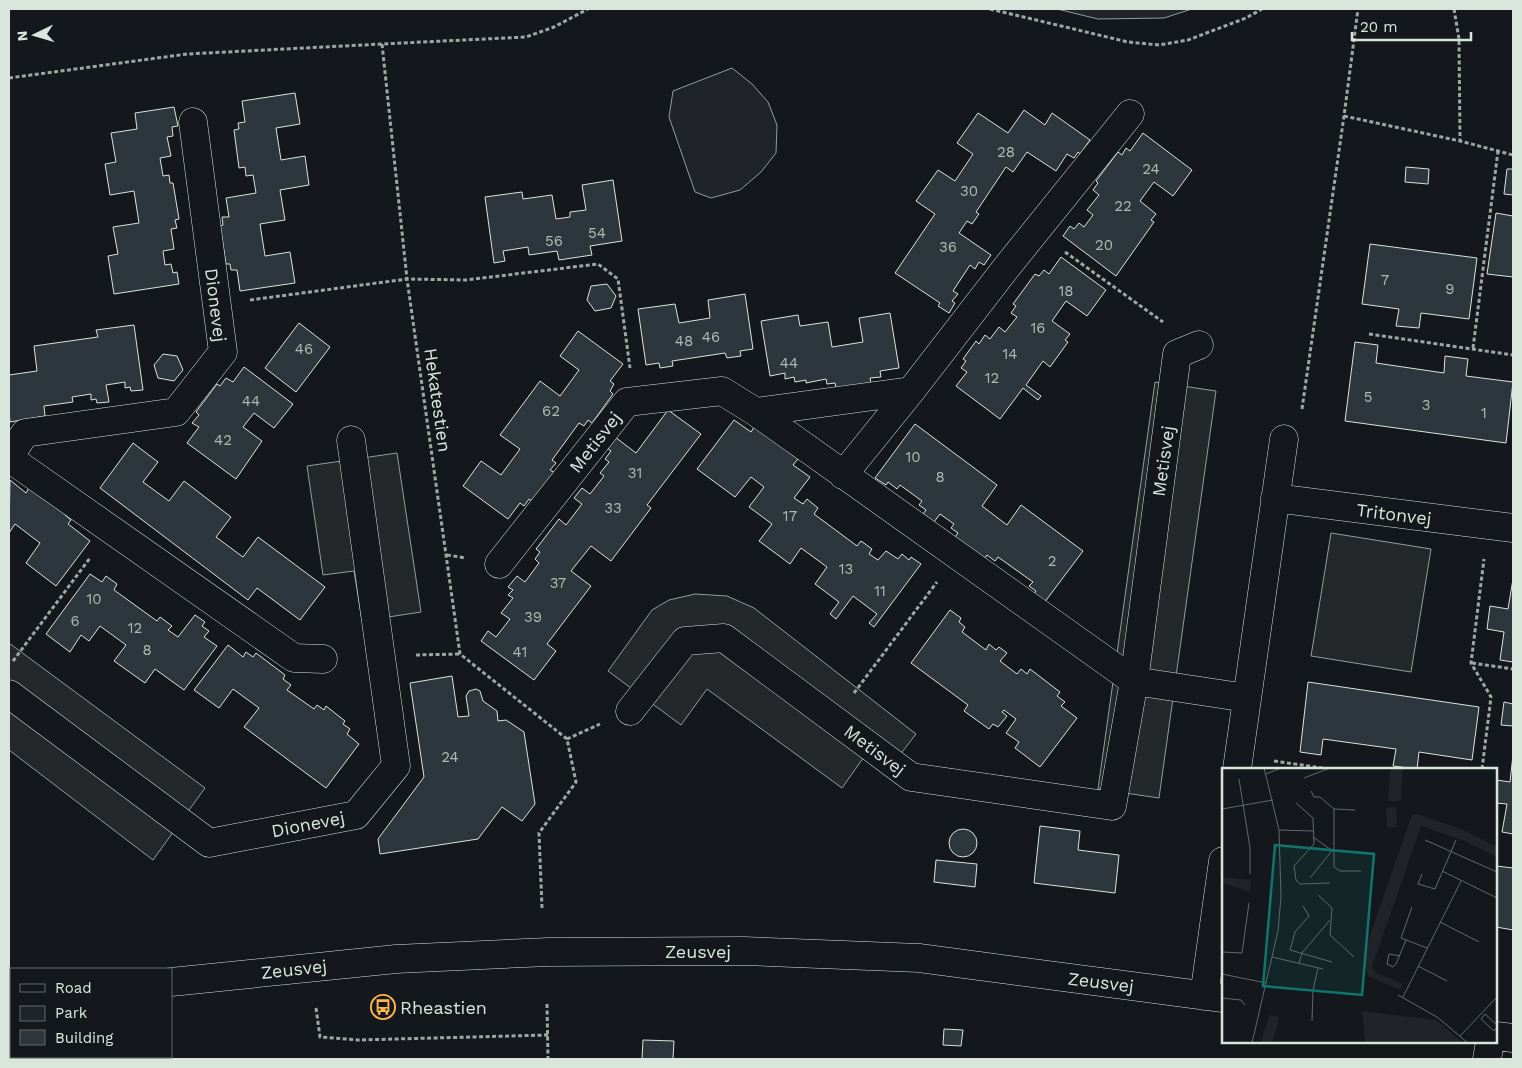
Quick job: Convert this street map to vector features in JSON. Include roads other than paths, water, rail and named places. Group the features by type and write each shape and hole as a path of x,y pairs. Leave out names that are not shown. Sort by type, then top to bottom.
{"street":[{"path":"843,475 1130,114"},
{"name":"Dionevej","path":"192,122 223,352 176,412 25,433 9,457 294,658 323,659"},
{"name":"Metisvej","path":"630,710 685,641 724,638 911,777 1112,806 1188,350"},
{"name":"Metisvej","path":"499,564 626,402 722,391 756,412 1134,681 1247,698"},
{"path":"756,412 911,391"},
{"path":"1237,763 1284,439"},
{"name":"Dionevej","path":"9,694 209,843 356,815 396,766 351,440"},
{"name":"Tritonvej","path":"1275,498 1501,527"},
{"path":"1214,997 1222,876"},
{"name":"Zeusvej","path":"172,982 396,959 548,952 744,951 919,958 1214,997"},
{"path":"1497,1036 1513,1038"},
{"path":"1488,1059 1490,1043"}],"place":[{"name":"Rheastien","path":"383,1007"}]}
